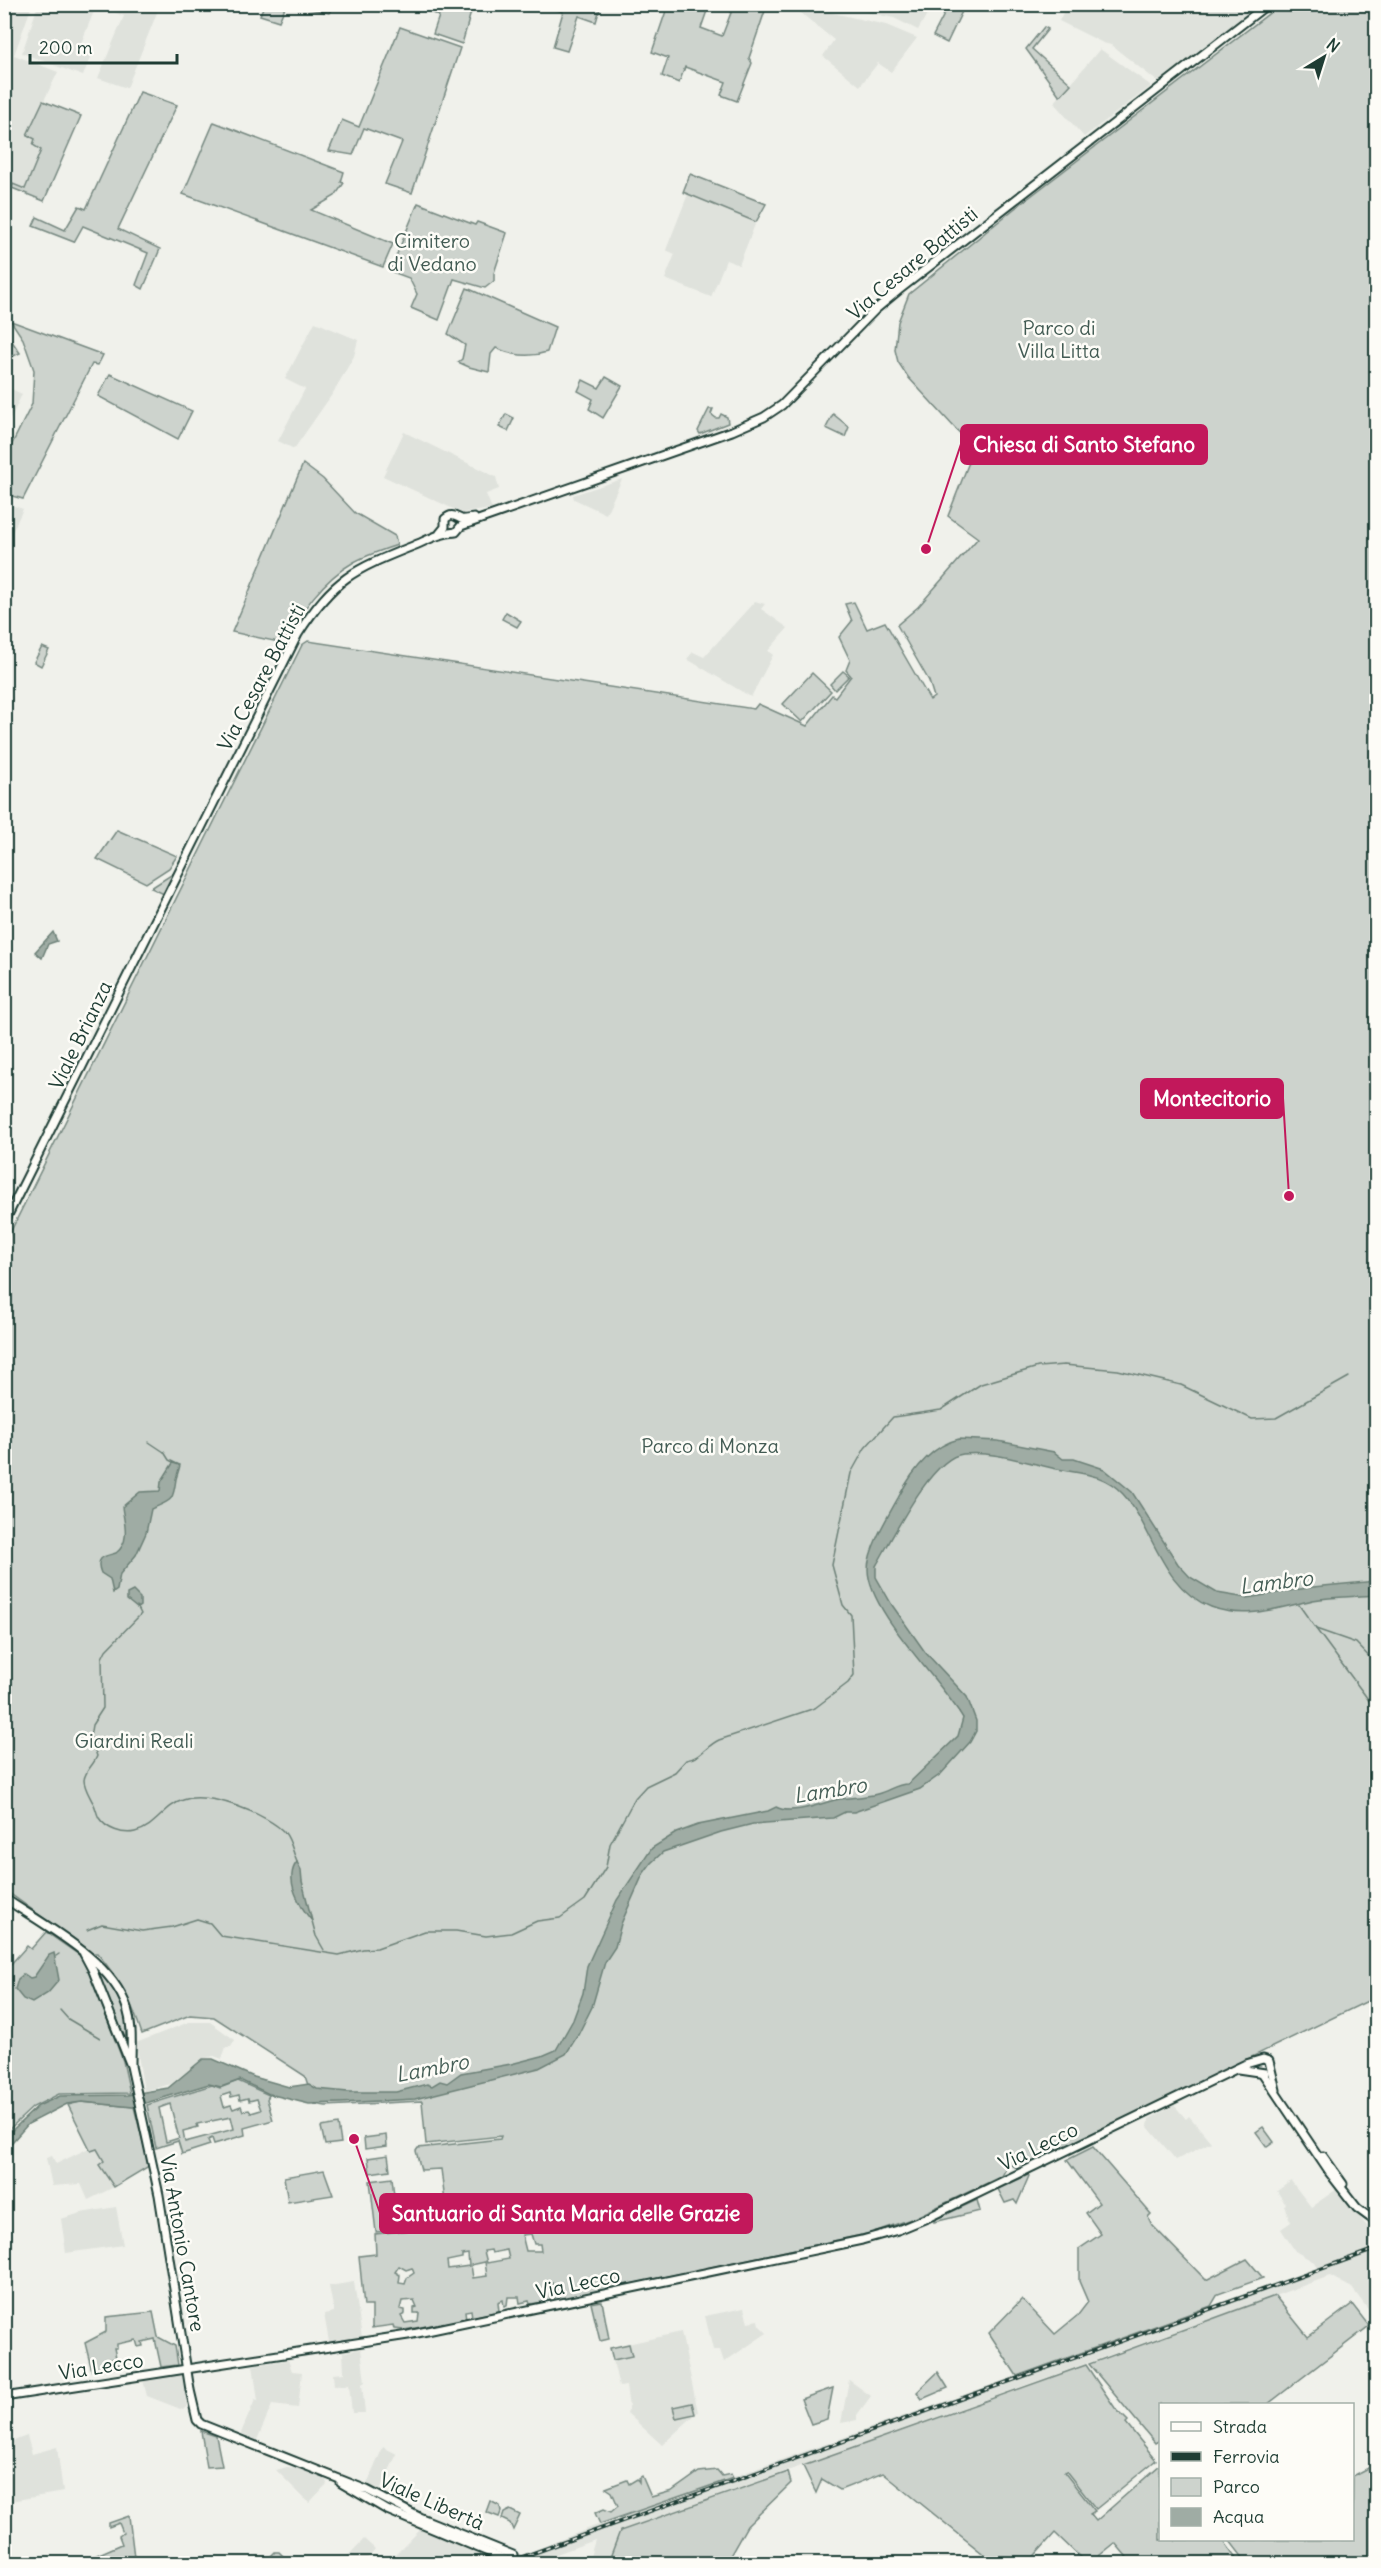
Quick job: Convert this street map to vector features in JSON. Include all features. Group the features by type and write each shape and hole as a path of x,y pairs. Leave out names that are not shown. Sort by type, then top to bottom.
{"main road":[{"name":"Via Cesare Battisti","path":"461,522 508,511 732,431 773,411 795,393 869,316 899,290 1268,4"},
{"name":"Via Cesare Battisti","path":"445,531 444,521 449,516 455,515 461,522"},
{"name":"Via Cesare Battisti","path":"185,862 295,641 320,602 338,583 361,567 445,531 456,532 461,522"},
{"name":"Viale Brianza","path":"4,1223 185,862"},
{"path":"4,1898 84,1954 109,1977 120,1991 131,2026 131,2066"},
{"path":"84,1954 131,2066"},
{"path":"1276,2090 1268,2061 1261,2060 1257,2066 1276,2090 1329,2172 1362,2213 1377,2222"},
{"name":"Via Lecco","path":"4,2397 408,2335 862,2240 898,2230 927,2218 1261,2060"},
{"name":"Via Antonio Cantore","path":"131,2066 159,2195 195,2415 201,2424"},
{"path":"1238,2069 1262,2073 1271,2068"},
{"path":"1308,2139 1360,2205 1377,2217"},
{"name":"Viale Libertà","path":"201,2424 367,2490 419,2517 513,2555"},
{"name":"Viale Libertà","path":"336,2479 387,2510 505,2559"}],"shaded area":[{"path":"932,4 918,30 894,18 833,5"},
{"path":"1067,4 1259,5 1158,82 1111,45 1059,21"},
{"path":"4,5 32,5 14,55 58,72 27,135 35,139 41,149 25,190 5,180"},
{"path":"38,5 78,5 94,11 80,46 93,50 83,76 22,53"},
{"path":"96,5 160,5 127,88 98,78 124,16"},
{"path":"798,5 886,25 917,38 891,72 878,63 860,86 823,56 834,40 796,9"},
{"path":"1100,49 1150,87 1084,137 1054,103"},
{"path":"688,194 756,222 739,265 726,260 711,297 665,279 675,254 666,250"},
{"path":"315,322 358,340 354,356 333,393 294,449 278,441 305,389 285,379"},
{"path":"5,386 22,394 5,431"},
{"path":"404,432 496,477 499,489 486,494 492,509 462,513 383,476"},
{"path":"622,479 606,514 574,499 573,495"},
{"path":"4,503 23,509 5,547"},
{"path":"755,601 765,604 761,609 788,628 768,651 773,655 751,697 687,659 693,652 704,657"},
{"path":"189,2022 210,2022 235,2040 231,2047 226,2047 222,2059 214,2056 202,2059 171,2084 144,2091 136,2043"},
{"path":"1174,2105 1186,2119 1189,2116 1211,2142 1176,2160 1148,2127 1149,2119"},
{"path":"89,2148 91,2151 97,2148 104,2161 99,2165 114,2187 88,2200 81,2184 52,2186 46,2158 52,2156 56,2164"},
{"path":"1291,2181 1311,2207 1337,2189 1370,2230 1376,2231 1376,2320 1352,2288 1330,2276 620,2531 608,2563 588,2563 595,2540 540,2560 525,2554 600,2524 1318,2269 1314,2262 1295,2251 1281,2229 1291,2222 1284,2206 1286,2205 1277,2191"},
{"path":"116,2207 123,2245 66,2253 61,2219"},
{"path":"354,2282 362,2338 329,2342 324,2314 334,2312 329,2286"},
{"path":"744,2308 748,2322 758,2320 759,2325 767,2333 724,2362 720,2350 713,2350 705,2316"},
{"path":"681,2332 698,2412 662,2445 627,2413 629,2407 626,2386 619,2387 610,2348"},
{"path":"361,2349 365,2382 362,2384 365,2413 352,2413 349,2385 334,2386 333,2374 344,2373 343,2352"},
{"path":"288,2360 292,2371 302,2372 298,2408 272,2405 257,2440 241,2433 255,2400 258,2401 253,2365"},
{"path":"182,2374 187,2406 183,2410 147,2396 143,2380"},
{"path":"849,2380 871,2396 857,2415 857,2420 841,2423"},
{"path":"27,2436 32,2454 57,2447 63,2492 5,2502 5,2446 13,2445 13,2441"},
{"path":"383,2447 397,2454 380,2490 367,2484"},
{"path":"287,2467 298,2468 326,2480 327,2484 309,2503 276,2470"},
{"path":"421,2529 507,2563 400,2564 392,2558"},
{"path":"364,2539 375,2549 365,2561 367,2563 341,2563"}],"green space":[{"path":"312,4 341,5 350,8 332,8 329,13 310,9"},
{"path":"601,4 596,22 579,16 567,51 553,47 563,12 543,5"},
{"path":"264,5 286,5 279,21 260,15"},
{"path":"424,5 473,5 462,44 433,34 439,16 423,9"},
{"path":"668,5 709,5 701,28 722,36 734,5 767,5 749,58 752,63 737,101 721,95 726,82 685,67 679,83 662,76 668,58 652,52"},
{"path":"949,5 965,5 947,43 933,36"},
{"name":"Parco di Monza","path":"1280,5 1376,5 1376,1997 1019,2169 1011,2165 1007,2167 1002,2176 914,2218 871,2233 555,2300 552,2282 547,2282 551,2301 530,2304 529,2301 520,2303 519,2297 508,2297 507,2305 504,2306 503,2300 498,2302 499,2311 472,2317 471,2310 465,2311 466,2319 404,2330 394,2329 393,2325 372,2328 372,2306 364,2306 359,2256 376,2254 375,2234 448,2226 441,2169 421,2170 416,2151 418,2148 500,2139 501,2136 426,2144 422,2101 326,2106 314,2104 305,2076 214,2017 190,2015 142,2034 124,1991 97,1953 92,1953 5,1890 5,1243 302,645 308,641 754,709 758,704 807,726 832,695 835,697 851,676 846,670 850,660 839,637 852,621 845,604 854,602 867,629 885,622 930,700 934,697 929,681 897,625 918,607 978,538 948,516 971,457 967,441 908,377 898,362 895,350 898,322 909,294 1014,209","holes":["531,2234 534,2244 540,2244 541,2251 526,2251 522,2235","491,2250 492,2253 507,2250 509,2259 487,2263 484,2251","468,2254 469,2266 448,2269 447,2261 462,2258 462,2255","485,2262 487,2276 473,2278 471,2265","399,2266 406,2270 412,2268 414,2273 407,2278 405,2284 399,2283 400,2275 395,2272","414,2300 417,2307 414,2308 414,2313 419,2313 418,2321 405,2323 401,2316 405,2314 405,2310 400,2309 402,2301"]},
{"path":"400,27 460,48 412,193 385,184 402,142 364,128 353,155 329,151 342,120 359,127"},
{"path":"1044,27 1048,29 1032,49 1071,84 1060,96 1026,49"},
{"path":"140,92 177,105 118,229 160,249 143,289 136,285 148,253 83,226 74,242 33,226 37,217 65,230 79,206 86,209"},
{"path":"43,101 81,116 44,201 12,188 13,184 25,189 41,150 33,145 35,139 27,135"},
{"path":"214,122 344,172 341,182 344,183 335,196 311,210 393,244 383,267 183,194"},
{"path":"690,174 766,204 756,222 683,192"},
{"name":"Cimitero di Vedano","path":"418,203 475,225 477,222 507,233 494,273 494,281 485,288 454,279 439,320 411,308 417,294 409,278 390,271"},
{"path":"467,288 555,327 547,352 521,355 496,348 491,354 489,372 458,362 462,359 465,345 448,334"},
{"path":"11,321 103,355 98,365 92,364 23,499 5,494 5,458 32,404 34,370 23,339"},
{"path":"5,331 20,353 4,360"},
{"path":"110,374 192,411 178,439 98,396"},
{"path":"606,377 622,386 603,418 589,409 593,399 578,391 583,380 599,388"},
{"path":"709,409 713,409 711,414 716,418 719,418 721,414 727,417 728,423 700,434 698,431"},
{"path":"506,414 514,418 508,431 499,427"},
{"path":"833,414 849,427 845,437 826,428"},
{"path":"303,464 323,479 355,513 395,536 397,545 359,559 342,569 322,587 305,608 283,643 232,632"},
{"path":"506,612 521,621 517,627 502,619"},
{"path":"42,647 49,650 41,666 34,662"},
{"path":"843,671 849,676 835,690 830,684"},
{"path":"812,673 831,691 802,722 783,704"},
{"path":"117,830 177,856 169,868 146,883 97,859"},
{"path":"174,873 164,894 151,888"},
{"path":"46,1932 79,1955 86,1963 123,2061 130,2093 59,2094 33,2107 5,2133 5,1960 10,1965 27,1946 31,1949"},
{"path":"91,1961 118,1997 125,2017 125,2039 123,2039"},
{"path":"238,2081 269,2095 267,2099 273,2120 244,2128 245,2135 214,2144 212,2138 208,2140 210,2145 182,2154 178,2141 156,2148 147,2105 212,2085 220,2088","holes":["230,2093 231,2097 239,2095 240,2100 257,2099 261,2110 251,2113 249,2110 243,2111 241,2106 233,2109 231,2105 224,2107 221,2096","170,2104 179,2138 166,2142 159,2108","231,2117 234,2129 185,2142 183,2131 198,2127 197,2124"]},
{"path":"80,2102 134,2107 149,2166 114,2187 99,2165 104,2161 97,2149 91,2151 68,2105"},
{"path":"338,2124 341,2143 325,2145 321,2127"},
{"path":"1263,2127 1274,2142 1267,2147 1256,2132"},
{"path":"386,2135 387,2146 365,2149 364,2138"},
{"path":"1093,2147 1151,2214 1148,2217 1152,2225 1206,2280 1247,2259 1263,2278 1218,2294 1211,2306 1017,2376 989,2333 1022,2299 1055,2334 1078,2315 1088,2302 1079,2281 1079,2249 1101,2234 1086,2213 1099,2203 1067,2160"},
{"path":"388,2155 390,2170 370,2173 368,2158"},
{"path":"324,2170 333,2195 288,2202 284,2177"},
{"path":"1028,2175 1017,2204 1014,2200 1005,2203 998,2189"},
{"path":"392,2178 398,2230 376,2232 370,2181"},
{"path":"977,2200 980,2211 934,2222 934,2220"},
{"path":"1275,2296 1308,2337 1352,2304 1369,2326 1269,2403 1159,2403 1159,2441 1155,2443 1089,2364"},
{"path":"602,2301 609,2339 600,2341 591,2303"},
{"path":"153,2312 158,2337 175,2346 178,2365 161,2367 155,2339 142,2342 143,2346 138,2347 136,2340 117,2344 117,2348 114,2348 116,2358 109,2360 109,2365 119,2364 120,2367 92,2371 85,2343 106,2332 106,2317"},
{"path":"629,2344 632,2356 613,2360 610,2348"},
{"path":"1086,2365 1115,2408 1128,2421 1126,2423 1156,2460 1096,2509 1066,2471 1064,2472 1095,2511 1090,2514 1096,2521 1159,2466 1159,2541 1224,2541 1240,2563 1132,2563 1115,2543 1090,2563 1086,2563 1055,2533 1028,2563 983,2563 987,2557 883,2473 840,2490 822,2479 816,2493 803,2466"},
{"path":"938,2372 948,2388 922,2399 917,2392"},
{"path":"833,2388 827,2419 811,2424 801,2399"},
{"path":"692,2403 695,2414 676,2418 673,2407"},
{"path":"201,2431 216,2436 222,2466 207,2467"},
{"path":"1376,2464 1376,2563 1247,2563 1230,2541 1354,2541 1354,2475"},
{"path":"717,2470 722,2476 731,2474 733,2478 600,2524 595,2513 604,2509 611,2512 618,2506 612,2492 606,2488 627,2480 629,2484 637,2479 639,2482 642,2476 651,2497 672,2491 699,2472"},
{"path":"788,2472 791,2483 747,2526 727,2561 712,2556 709,2563 608,2563 620,2531"},
{"path":"490,2501 500,2506 499,2517 486,2512"},
{"path":"510,2510 520,2515 513,2530 510,2523 502,2519 504,2513"},
{"path":"129,2516 134,2557 121,2559 118,2563 96,2563 90,2558 122,2544 119,2536 123,2533 119,2523 109,2527 109,2523"},
{"path":"275,2552 279,2552 290,2563 264,2563"}],"water":[{"path":"53,932 57,941 48,944 42,958 35,952"},
{"path":"959,1439 998,1441 1054,1452 1063,1459 1074,1459 1104,1469 1132,1492 1178,1564 1190,1577 1217,1593 1247,1598 1313,1587 1376,1581 1376,1595 1321,1599 1249,1613 1236,1613 1211,1607 1194,1598 1180,1586 1169,1572 1133,1508 1123,1494 1106,1481 1088,1474 996,1455 963,1454 951,1459 938,1469 926,1484 902,1519 876,1566 876,1577 892,1605 925,1652 967,1697 976,1721 976,1731 970,1742 941,1774 920,1789 854,1812 845,1812 833,1818 753,1824 721,1832 663,1852 643,1874 621,1924 615,1947 605,1962 592,2007 566,2054 539,2068 415,2099 309,2104 269,2094 240,2080 221,2087 209,2084 133,2107 82,2102 67,2104 28,2124 5,2150 5,2137 38,2106 60,2096 127,2095 168,2088 203,2059 213,2059 254,2077 289,2087 309,2084 317,2089 348,2092 396,2092 427,2084 432,2086 440,2081 447,2083 461,2073 511,2064 556,2050 573,2020 583,1993 587,1966 617,1900 652,1848 676,1833 698,1825 768,1811 776,1807 796,1810 836,1800 881,1793 908,1784 958,1736 963,1718 892,1625 871,1586 868,1569 871,1552 879,1533 915,1470 930,1454"},
{"path":"173,1463 180,1465 174,1492 167,1502 151,1509 146,1533 136,1555 120,1574 117,1590 113,1593 110,1579 101,1573 99,1563 105,1556 116,1553 124,1543 122,1507 140,1492 160,1491 161,1482"},
{"path":"133,1591 140,1598 140,1606 137,1608 127,1600 127,1594"},
{"path":"297,1862 301,1870 312,1921 295,1893 292,1877"},
{"path":"54,1953 59,1980 48,1993 32,2003 23,1999 15,1989 18,1979 24,1974 30,1978 34,1977 49,1955"}],"waterway":[{"path":"87,1930 102,1924 142,1931 172,1927 197,1919 210,1923 221,1936 339,1955 377,1948 425,1931 456,1931 486,1936 511,1933 537,1921 560,1918 585,1900 606,1867 610,1844 635,1798 646,1786 675,1772 686,1760 696,1757 719,1740 815,1708 848,1683 854,1675 851,1615 843,1605 832,1565 851,1473 865,1448 893,1417 941,1410 981,1384 1038,1367 1064,1365 1118,1370 1181,1385 1252,1419 1276,1418 1349,1377"},
{"path":"149,1442 164,1452 169,1460 179,1465"},
{"path":"1299,1605 1316,1629 1356,1643 1376,1664"},
{"path":"137,1606 141,1614 106,1650 102,1658 103,1708 92,1725 90,1737 97,1756 84,1780 99,1818 110,1828 130,1833 149,1826 170,1807 183,1800 194,1798 222,1801 252,1812 277,1826 287,1836 297,1862"},
{"path":"1316,1629 1376,1710"},
{"path":"312,1921 316,1936 324,1950"},
{"path":"60,2010 68,2019 100,2038"}],"tunnel":[{"path":"513,2555 533,2564"},
{"path":"505,2559 516,2564"}],"railway":[{"path":"503,2564 1376,2249"}],"place":[{"name":"Chiesa di Santo Stefano","path":"926,549"},
{"name":"Montecitorio","path":"1289,1196"},
{"name":"Santuario di Santa Maria delle Grazie","path":"354,2139"}],"park label":[{"name":"Parco di Villa Litta","path":"1059,338"},
{"name":"Giardini Reali","path":"134,1740"}],"water label":[{"name":"Lambro","path":"1276,1582"},
{"name":"Lambro","path":"830,1790"},
{"name":"Lambro","path":"432,2068"}]}
